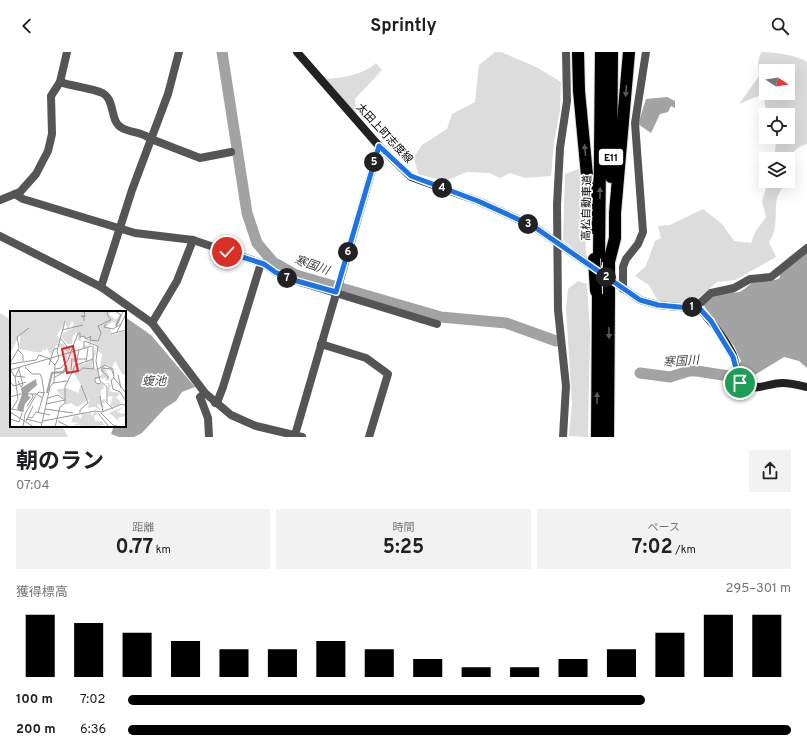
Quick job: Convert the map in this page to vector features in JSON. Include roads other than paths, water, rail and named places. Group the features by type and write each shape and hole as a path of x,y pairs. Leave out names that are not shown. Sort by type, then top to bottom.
{"highway":[{"path":"578,52 579,91 601,260"},
{"name":"高松自動車道","path":"602,52 601,292 608,437"},
{"name":"高松自動車道","path":"601,260 612,52"},
{"path":"601,260 615,238 615,213 629,52"},
{"name":"高松自動車道","path":"597,437 598,329 601,292"}],"main road":[{"name":"太田上町志度線","path":"297,52 379,146 411,176 478,201 533,226 623,289 648,303 696,308"},
{"path":"696,308 700,309 711,321 728,347 733,357 740,383 748,388 786,383 807,387"}],"street":[{"path":"0,200 20,192 36,174 48,151 52,134 51,96 60,82 67,52"},
{"path":"101,287 151,138 168,94 179,52"},
{"path":"563,437 566,386 558,310 558,176 567,101 566,52"},
{"path":"623,289 623,267 626,258 638,244 643,232 635,123 644,79 646,52"},
{"path":"60,82 73,87 104,93 109,98 117,123 122,128 144,134 200,158 231,152"},
{"path":"0,236 101,287 152,324 205,393 215,403 243,421 300,436 321,344 379,146"},
{"path":"15,194 23,199 120,228 157,236 193,240 261,263 290,279 437,324"},
{"path":"152,324 176,281 193,240"},
{"path":"696,308 711,293 734,288 750,279 772,277 807,248"},
{"path":"215,403 218,400 223,387 261,263"},
{"path":"321,344 366,358 388,374 369,437"},
{"path":"205,393 200,397 208,418 209,437"}],"water":[{"path":"667,97 675,101 675,108 671,106 668,112 660,114 651,133 638,124 646,99"},
{"path":"807,250 807,368 799,361 784,357 745,381 741,380 737,367 741,361 734,346 701,302 717,291 740,292 753,281 775,280 780,278 779,271"},
{"name":"蝮池","path":"126,318 151,335 195,387 182,392 176,401 165,408 142,433 134,437 119,437 111,434 114,427 126,427"}],"waterway":[{"name":"寒国川","path":"222,52 247,213 257,243 273,262 296,275 441,317 506,323 556,341"},
{"name":"寒国川","path":"640,373 670,377 689,371 697,371 735,377 745,372"}]}
